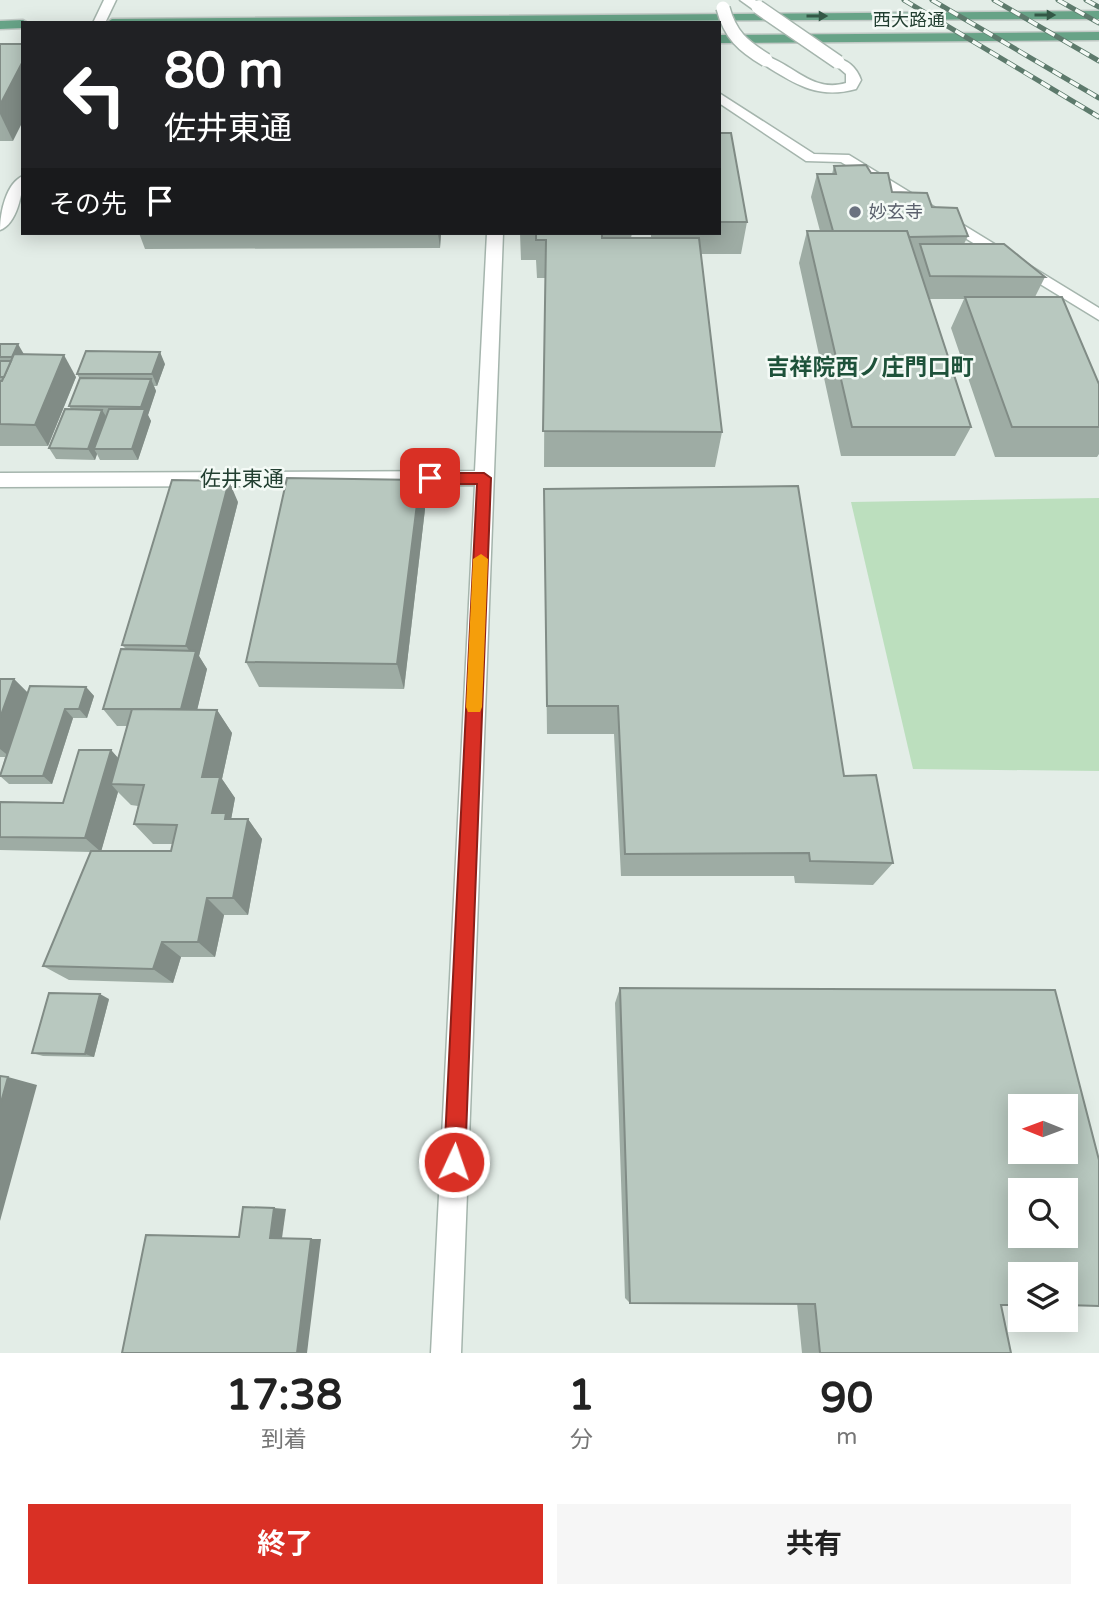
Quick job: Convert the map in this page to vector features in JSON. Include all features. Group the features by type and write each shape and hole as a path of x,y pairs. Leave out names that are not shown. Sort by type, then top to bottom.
{"main road":[{"name":"西大路通","path":"359,21 1099,15"},
{"path":"0,25 21,24"},
{"name":"西大路通","path":"721,39 1099,36"}],"street":[{"path":"100,21 110,0"},
{"path":"722,4 728,30 733,37 765,60 807,86 823,90 841,90 851,86 854,80 852,72 746,0"},
{"path":"721,98 811,158 844,158 1099,315"},
{"path":"0,225 21,184"},
{"path":"446,1353 495,235"},
{"name":"佐井東通","path":"0,480 484,478"}],"green space":[{"path":"1099,498 1099,771 913,769 851,502"}],"building":[{"path":"0,44 21,44 21,65 0,105"},
{"path":"721,133 731,133 747,222 721,222"},
{"path":"866,165 871,173 888,173 892,192 927,193 932,207 957,208 968,236 909,237 907,231 833,231 817,174 836,174 834,166"},
{"path":"807,231 907,231 971,427 852,427"},
{"path":"536,235 699,238 722,432 543,431 546,240 536,240"},
{"path":"920,244 1004,244 1045,277 930,276"},
{"path":"965,297 1062,297 1099,384 1099,427 1012,427"},
{"path":"0,344 18,344 12,357 0,357"},
{"path":"86,351 160,352 152,374 77,374"},
{"path":"14,354 64,355 35,425 0,424 0,381"},
{"path":"0,361 11,361 4,377 0,377"},
{"path":"80,378 151,379 141,407 69,406"},
{"path":"65,409 102,410 88,449 49,448"},
{"path":"109,409 145,409 132,449 94,449"},
{"path":"287,478 420,480 397,664 246,662"},
{"path":"172,480 229,481 186,646 122,645"},
{"path":"798,486 844,776 876,775 893,863 810,861 809,853 625,854 618,706 547,706 544,489"},
{"path":"121,649 196,651 181,709 103,709"},
{"path":"0,679 14,679 0,718"},
{"path":"30,686 86,687 79,709 65,709 43,776 0,776"},
{"path":"132,709 217,710 202,777 220,777 212,813 226,813 225,819 248,819 233,898 207,898 198,942 162,942 153,969 43,966 91,851 171,851 177,825 134,824 144,785 111,784"},
{"path":"79,750 111,750 85,838 0,837 0,802 63,803"},
{"path":"620,988 1055,990 1099,1160 1099,1306 1078,1305 1078,1262 1008,1262 1008,1305 1001,1305 1011,1353 820,1353 815,1304 630,1303"},
{"path":"49,993 100,994 85,1054 32,1053"},
{"path":"0,1076 8,1077 0,1106"},
{"path":"243,1207 274,1208 270,1238 311,1239 297,1353 122,1353 146,1235 239,1237"}],"railway":[{"path":"904,0 1099,117"},
{"path":"932,0 1099,98"},
{"path":"994,0 1099,61"},
{"path":"1058,0 1099,23"},
{"path":"1086,0 1099,7"}],"slow traffic":[{"path":"474,707 481,559"}],"place":[{"name":"妙玄寺","path":"855,212"}],"district":[{"name":"吉祥院西ノ庄門口町","path":"870,367"}],"route":[{"path":"430,478 484,478 454,1162"}]}
